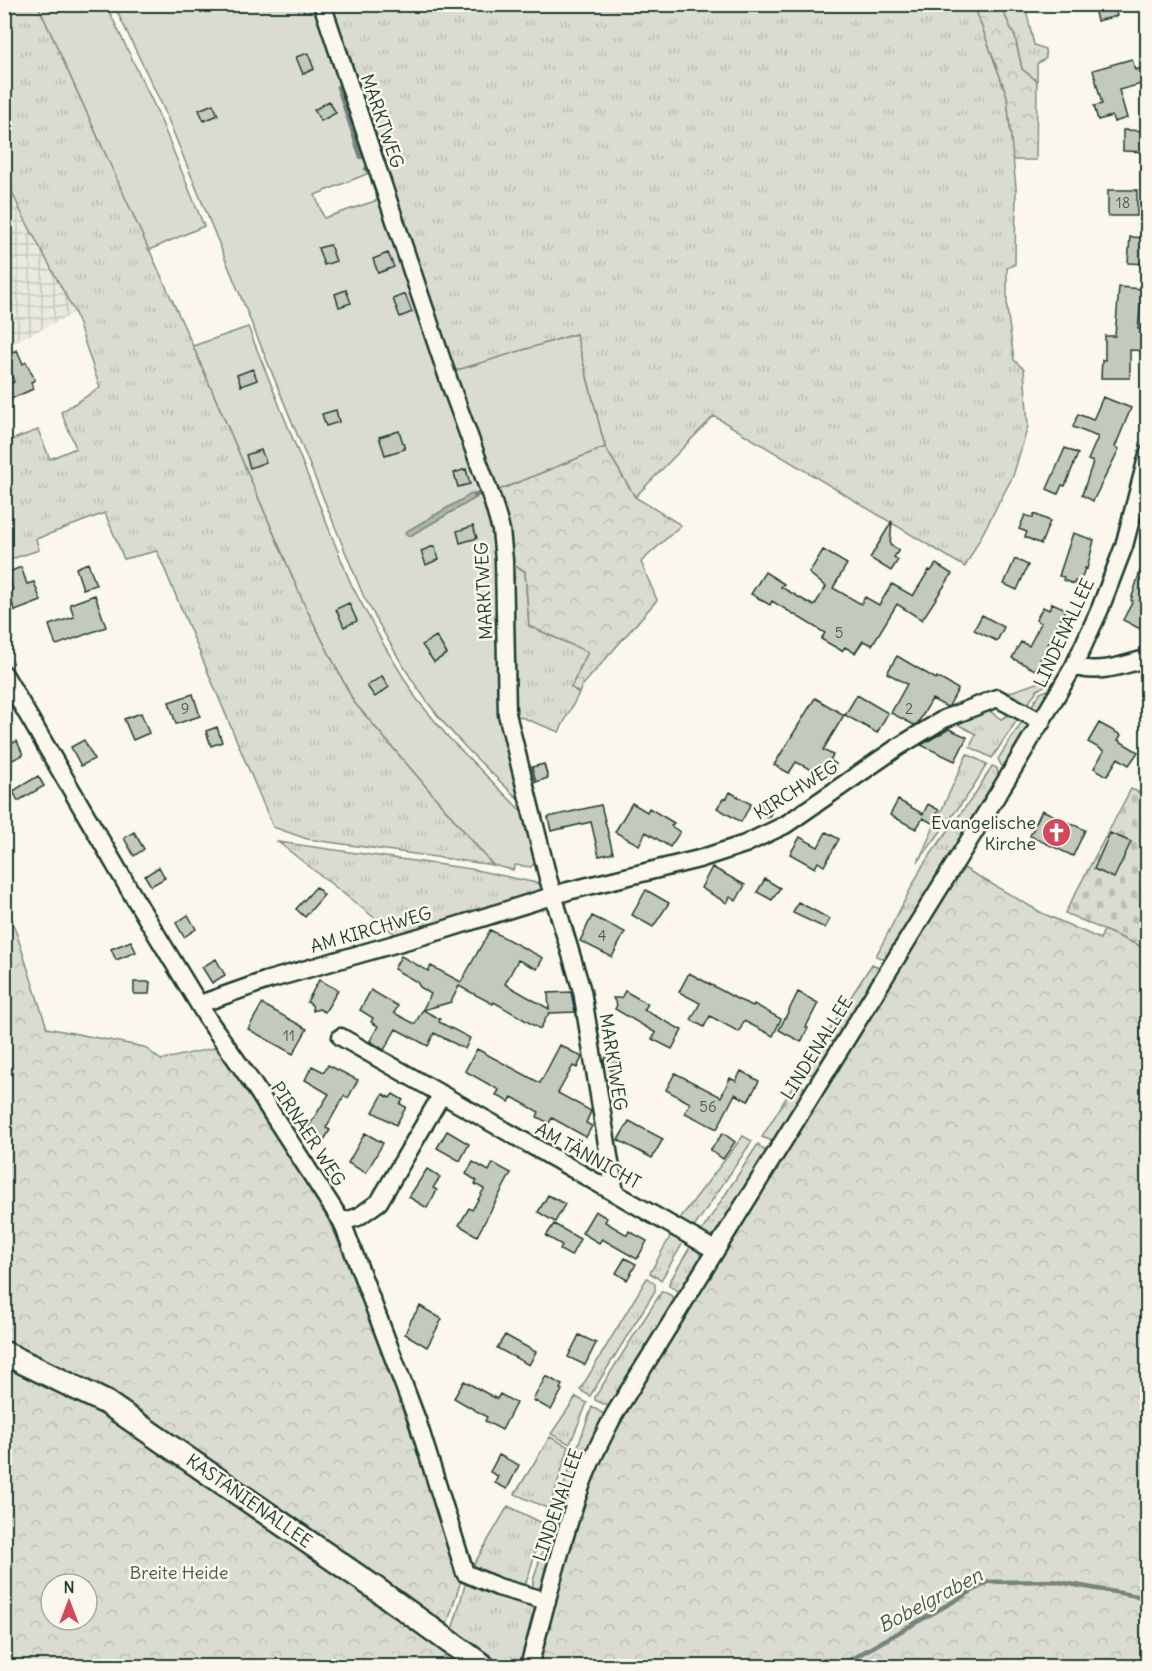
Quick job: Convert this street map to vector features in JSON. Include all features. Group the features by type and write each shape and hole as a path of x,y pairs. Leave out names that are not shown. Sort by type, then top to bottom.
{"main road":[{"name":"KASTANIENALLEE","path":"4,1353 107,1403 375,1587 483,1666"}],"street":[{"name":"MARKTWEG","path":"322,4 501,530 504,560 507,714 553,896 582,991 615,1193"},
{"name":"LINDENALLEE","path":"529,1666 581,1484 601,1440 614,1415 1042,722 1074,666 1100,609 1124,546 1148,454"},
{"path":"1074,666 1095,670 1148,658"},
{"name":"PIRNAER WEG","path":"4,674 132,894 200,1004 342,1222 417,1420 465,1573 498,1587 547,1601"},
{"name":"KIRCHWEG","path":"553,896 699,859 745,844 785,825 898,747 944,719 997,698 1042,722"},
{"name":"AM KIRCHWEG","path":"200,1004 265,981 553,896"},
{"name":"AM TÄNNICHT","path":"341,1037 715,1250"},
{"path":"342,1222 358,1217 379,1202 442,1094"}],"shaded area":[{"path":"4,176 75,313 5,347"}],"green space":[{"path":"4,5 38,5 193,346 306,608 354,702 493,865 307,839 273,827 157,551 124,559 105,513 36,539 39,550 5,561 5,442 38,430 50,459 76,448 61,412 100,388 75,313 21,212 5,176"},
{"path":"38,5 106,5 157,111 204,226 149,250"},
{"path":"114,5 317,5 374,171 315,195 324,218 381,199 497,530 501,620 529,809 471,752 431,707 404,667 363,595 163,107"},
{"path":"325,5 974,5 1007,96 1016,188 1015,264 1007,268 1007,309 1014,360 1024,369 1028,426 1013,476 965,567 714,416 635,497 605,447 576,334 451,372"},
{"path":"974,5 1000,5 1015,37 1022,69 1037,81 1036,160 1013,160 1007,96"},
{"path":"1000,5 1025,5 1034,45 1045,49 1046,58 1037,64 1037,81 1022,69 1015,37"},
{"path":"248,327 351,584 416,698 448,737 530,820 537,860 531,867 515,865 513,870 493,865 354,702 306,608 193,346"},
{"path":"576,334 605,447 494,492 451,372"},
{"path":"605,447 635,497 681,525 641,562 657,600 582,686 579,693 571,687 588,652 529,626 525,571 509,563 494,492"},
{"path":"509,563 525,571 529,626 588,652 571,687 579,693 559,732 513,714"},
{"path":"1051,678 1046,685 1037,690 1025,708 1002,695"},
{"path":"1055,684 1038,715 1029,710 1040,693"},
{"path":"984,707 1001,719 1012,713 1019,717 992,758 970,747 976,734 950,720"},
{"path":"1023,720 1030,728 1004,770 998,759"},
{"path":"967,754 987,764 970,792 918,862"},
{"path":"992,766 997,768 999,779 887,960 876,956 923,865 975,794"},
{"path":"1131,789 1147,796 1147,949 1065,913"},
{"path":"278,842 471,869 541,884 544,895 400,938"},
{"path":"962,867 1042,913 1100,939 1104,930 1147,949 1148,1063 1144,1063 1148,1070 1147,1666 538,1666 580,1511 599,1462 623,1414"},
{"path":"4,895 47,1028 144,1047 161,1060 222,1046 274,1122 332,1227 416,1421 463,1574 445,1631 113,1396 70,1372 5,1342"},
{"path":"872,964 879,967 879,971 836,1039 832,1041 825,1037"},
{"path":"821,1043 830,1050 815,1075 803,1072"},
{"path":"797,1080 806,1090 775,1142 762,1137"},
{"path":"743,1136 752,1141 691,1232 678,1221"},
{"path":"758,1144 767,1153 717,1232 710,1236 699,1235"},
{"path":"672,1233 683,1243 661,1280 650,1273"},
{"path":"693,1246 701,1257 680,1292 669,1286 669,1283 690,1247"},
{"path":"647,1278 655,1284 655,1291 590,1396 580,1390"},
{"path":"662,1291 674,1297 674,1301 610,1407 595,1400 595,1397"},
{"name":"Breite Heide","path":"5,1357 62,1385 441,1645 444,1656 456,1666 5,1666"},
{"path":"576,1397 587,1403 570,1444 551,1434"},
{"path":"592,1407 605,1416 565,1509 562,1513 557,1512 557,1504"},
{"path":"550,1437 569,1447 549,1509 515,1494"},
{"path":"508,1506 544,1524 524,1590 470,1571"},
{"path":"550,1526 556,1528 557,1532 543,1588 532,1592 533,1581"},
{"path":"467,1578 535,1604 534,1622 524,1654 519,1662 512,1664 495,1660 451,1634"}],"water":[{"path":"473,493 476,498 410,536 406,535 405,532"}],"building":[{"path":"1093,4 1114,4 1117,16 1097,21"},
{"path":"308,53 314,69 303,74 296,57"},
{"path":"1132,59 1135,70 1141,68 1145,83 1119,90 1127,118 1114,122 1112,116 1098,120 1094,106 1102,104 1093,70"},
{"path":"329,101 336,113 321,121 314,110"},
{"path":"213,104 218,115 204,121 199,110"},
{"path":"1123,130 1148,131 1148,152 1123,151"},
{"path":"1108,190 1137,190 1137,216 1108,216"},
{"path":"1130,237 1148,238 1148,264 1128,263"},
{"path":"330,245 336,261 324,265 318,248"},
{"path":"388,253 394,267 378,273 373,259"},
{"path":"1119,287 1142,289 1138,329 1148,330 1148,351 1130,350 1130,378 1101,378 1102,360 1105,360 1105,336 1115,336"},
{"path":"346,290 351,303 339,307 335,294"},
{"path":"405,294 412,312 400,317 393,299"},
{"path":"17,350 23,364 26,362 35,380 31,382 33,389 4,402 4,386 14,382 4,356"},
{"path":"253,369 257,380 241,386 237,375"},
{"path":"1103,397 1131,408 1115,447 1119,449 1093,501 1082,495 1093,462 1088,460 1098,437 1073,427 1078,414 1093,420"},
{"path":"336,410 339,422 326,426 322,414"},
{"path":"399,431 405,449 385,455 379,437"},
{"path":"1065,448 1078,454 1065,486 1062,485 1058,494 1047,489"},
{"path":"261,450 266,462 250,468 246,455"},
{"path":"466,469 470,484 458,487 454,473"},
{"path":"1034,514 1050,521 1041,544 1025,537 1027,532 1019,529 1025,515 1033,518"},
{"path":"892,521 890,545 899,550 894,557 898,560 891,571 870,558"},
{"path":"473,526 477,538 460,543 457,531"},
{"path":"1073,533 1094,540 1087,569 1085,568 1080,583 1075,581 1074,584 1059,576"},
{"path":"434,546 439,559 426,565 421,551"},
{"path":"823,550 847,564 833,588 861,604 865,597 879,605 892,584 913,596 929,570 931,571 936,564 952,574 922,620 897,604 872,645 863,641 855,653 845,647 842,651 821,639 825,633 772,601 770,605 751,594 765,572 784,584 781,587 814,606 826,587 809,573"},
{"path":"1145,555 1148,556 1148,601 1144,612 1148,614 1148,633 1123,620 1133,601 1131,600"},
{"path":"1015,559 1028,565 1017,590 1004,584"},
{"path":"88,563 96,585 83,589 76,568"},
{"path":"21,567 27,584 34,582 41,601 15,611 8,592 13,590 7,573"},
{"path":"95,595 106,627 57,645 49,625 74,617 70,604"},
{"path":"349,603 357,621 344,627 336,609"},
{"path":"1052,603 1066,609 1035,670 1012,658 1021,642 1029,646 1041,623 1036,620 1043,607 1049,610"},
{"path":"982,615 1004,627 997,641 974,630"},
{"path":"436,636 447,654 434,662 422,645"},
{"path":"897,656 958,689 949,706 932,699 918,723 914,725 891,713 907,684 887,673"},
{"path":"382,676 389,687 375,697 367,686"},
{"path":"193,694 200,716 176,724 169,702"},
{"path":"857,695 888,713 877,733 845,715"},
{"path":"815,698 844,715 823,750 833,755 830,760 836,764 828,778 796,762 789,773 774,765"},
{"path":"141,713 149,733 133,740 124,719"},
{"path":"1099,723 1121,735 1118,740 1138,752 1129,765 1118,758 1107,776 1094,768 1104,751 1088,742"},
{"path":"217,727 222,742 211,746 206,731"},
{"path":"949,729 967,737 955,761 921,745"},
{"path":"84,740 94,759 81,766 71,747"},
{"path":"17,741 23,755 4,764 4,747"},
{"path":"544,764 548,778 536,782 532,767"},
{"path":"38,776 44,786 18,801 13,791"},
{"path":"730,792 751,804 741,822 717,808"},
{"path":"764,799 775,806 768,818 757,811"},
{"path":"898,800 923,814 928,804 939,810 932,823 923,818 916,829 890,815"},
{"path":"632,803 647,812 649,808 674,823 671,826 680,832 670,847 646,832 639,845 615,832"},
{"path":"601,805 613,853 599,856 591,822 551,831 548,817"},
{"name":"Evangelische Kirche","path":"1042,810 1085,830 1073,856 1030,836"},
{"path":"134,832 144,849 134,856 124,838"},
{"path":"826,832 839,839 824,866 818,862 815,868 790,854 800,837 818,847"},
{"path":"1110,833 1131,842 1114,878 1094,869"},
{"path":"159,867 165,878 151,886 145,876"},
{"path":"712,867 745,885 736,901 730,897 727,903 701,888"},
{"path":"765,879 780,888 772,900 757,892"},
{"path":"316,887 324,895 305,917 296,909"},
{"path":"646,890 669,903 653,927 632,915"},
{"path":"798,902 830,919 825,928 793,913"},
{"path":"188,915 196,929 184,937 176,923"},
{"path":"592,916 625,932 612,957 580,941"},
{"path":"490,930 543,958 537,969 518,960 505,984 549,1009 548,993 571,992 575,1012 549,1013 540,1029 494,1002 493,1004 459,986 451,1002 423,1010 440,1019 439,1022 470,1038 465,1049 434,1033 428,1046 396,1029 384,1050 370,1041 378,1026 371,1022 373,1018 360,1010 371,990 398,1006 394,1013 415,1024 431,994 420,987 417,982 394,969 401,956 428,971 431,966 461,982"},
{"path":"131,941 136,952 116,960 111,949"},
{"path":"216,959 225,975 212,983 202,967"},
{"path":"689,973 781,1019 773,1036 744,1021 739,1032 710,1016 704,1027 691,1020 700,1003 679,992"},
{"path":"319,980 338,990 325,1012 319,1009 313,1011 312,1005 307,1002"},
{"path":"134,982 150,982 149,994 134,994"},
{"path":"625,991 648,1004 644,1010 682,1030 672,1049 652,1039 656,1033 615,1009 617,1005 613,998 621,998"},
{"path":"798,992 818,1003 801,1042 779,1030"},
{"path":"262,1004 307,1029 293,1054 248,1029"},
{"path":"560,1045 582,1057 577,1068 573,1066 558,1093 591,1111 586,1123 592,1126 586,1137 552,1118 549,1123 537,1117 539,1112 512,1097 509,1102 496,1095 499,1090 465,1071 477,1049 540,1083"},
{"path":"608,1054 619,1059 613,1071 605,1067 604,1061"},
{"path":"328,1065 358,1080 348,1098 344,1096 326,1128 330,1130 320,1147 302,1137 329,1094 305,1080 312,1066 324,1072"},
{"path":"741,1071 759,1081 748,1101 735,1094 717,1129 685,1113 690,1103 666,1090 675,1073 721,1097 730,1078 736,1081"},
{"path":"383,1094 390,1098 393,1094 403,1100 400,1104 406,1107 396,1125 373,1112"},
{"path":"629,1121 663,1139 652,1158 618,1140"},
{"path":"447,1131 469,1144 460,1161 437,1148"},
{"path":"365,1133 383,1143 366,1173 348,1163"},
{"path":"723,1133 735,1142 723,1159 710,1150"},
{"path":"473,1162 489,1171 493,1163 511,1173 477,1236 459,1225 469,1208 472,1210 484,1189 475,1184 477,1181 466,1174"},
{"path":"427,1169 440,1177 433,1188 437,1190 427,1208 409,1197"},
{"path":"548,1195 565,1204 555,1222 538,1212"},
{"path":"595,1211 607,1218 605,1222 627,1235 629,1231 647,1241 637,1259 602,1239 599,1243 582,1233"},
{"path":"554,1224 580,1239 571,1256 560,1250 562,1245 546,1236"},
{"path":"625,1258 636,1264 627,1280 616,1273"},
{"path":"420,1306 442,1319 427,1347 405,1334"},
{"path":"505,1335 536,1352 529,1365 497,1348"},
{"path":"579,1335 596,1343 585,1365 568,1357"},
{"path":"546,1376 562,1385 560,1389 562,1390 551,1410 533,1400"},
{"path":"464,1381 497,1399 500,1394 516,1403 502,1430 485,1421 487,1417 454,1398"},
{"path":"499,1455 519,1465 507,1489 495,1483 498,1476 490,1472"}],"waterway":[{"path":"338,87 361,157"},
{"path":"366,169 369,172"},
{"path":"373,183 385,215"},
{"path":"475,496 482,492 482,488"},
{"name":"Bobelgraben","path":"839,1666 988,1582 1053,1581 1148,1598"}],"place":[{"name":"Evangelische Kirche","path":"1057,833"}]}
